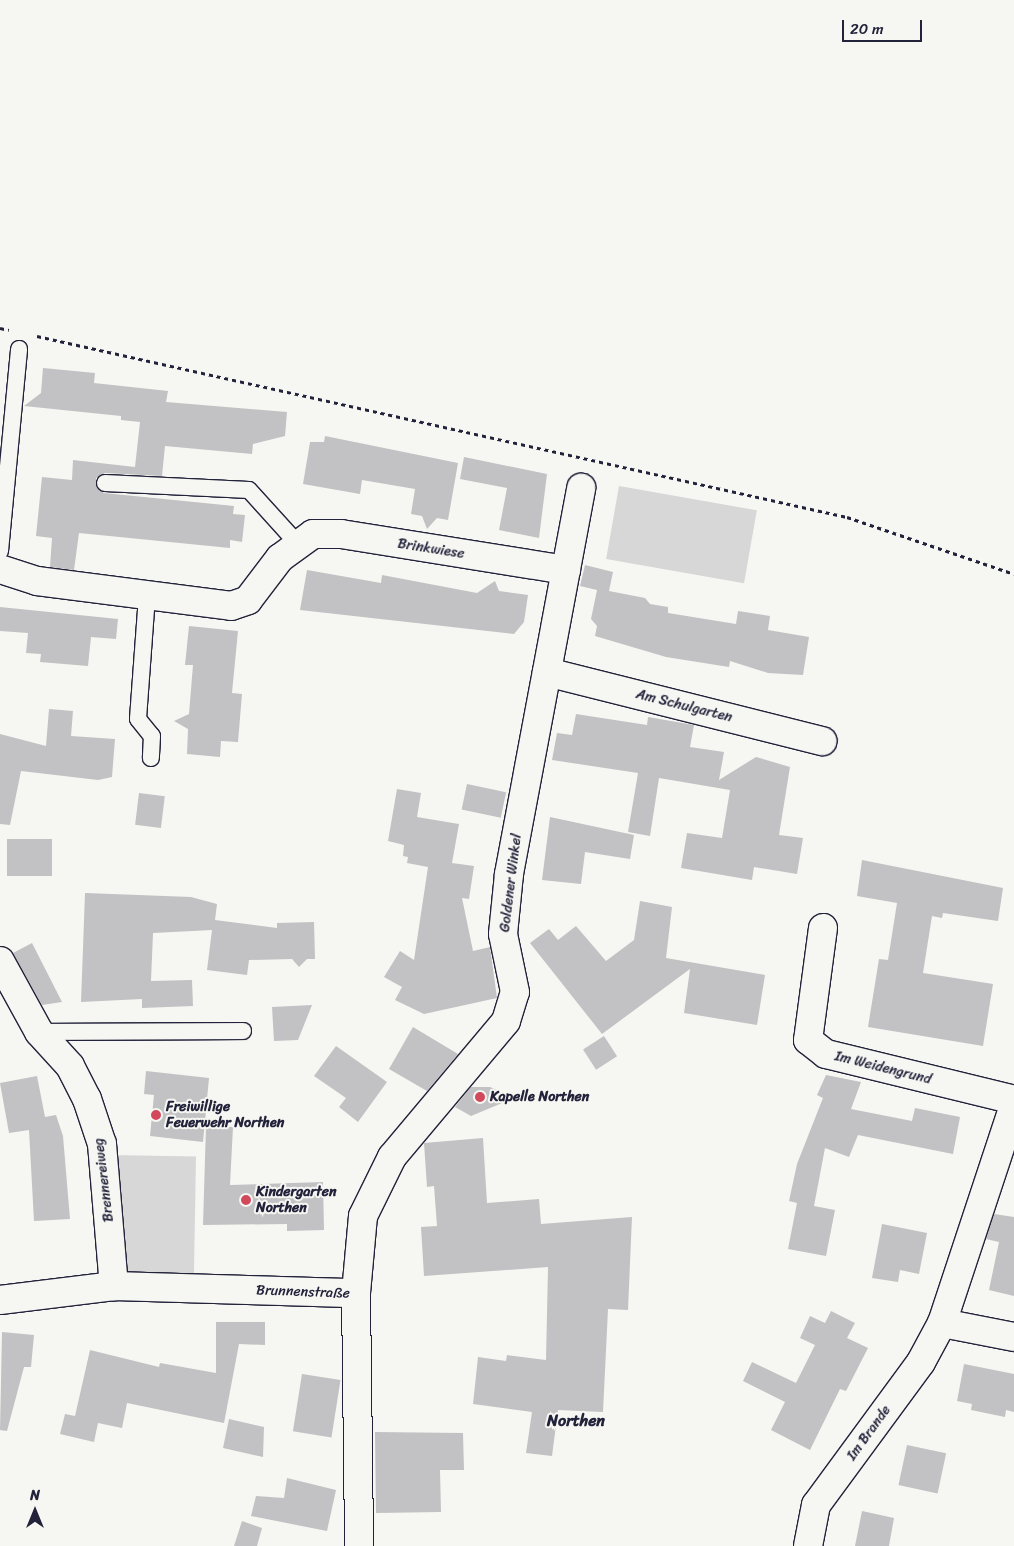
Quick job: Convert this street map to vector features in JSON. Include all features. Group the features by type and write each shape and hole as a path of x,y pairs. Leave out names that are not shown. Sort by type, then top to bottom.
{"street":[{"name":"Goldener Winkel","path":"356,1293 363,1216 392,1157 506,1021 515,992 503,934 509,874 581,488"},
{"name":"Brinkwiese","path":"0,569 37,581 231,606 248,600 280,558 312,534 341,534 566,570"},
{"name":"Am Schulgarten","path":"547,672 822,741"},
{"name":"Im Weidengrund","path":"823,928 808,1040 826,1054 1014,1100"},
{"name":"Brennereiweg","path":"0,961 39,1032 70,1066 102,1144 114,1286"},
{"name":"Im Brande","path":"808,1546 816,1505 921,1362 942,1323 976,1212 1014,1105"},
{"name":"Brunnenstraße","path":"0,1300 114,1286 356,1293 359,1546"},
{"path":"942,1323 1014,1337"}],"lane":[{"path":"0,551 19,341"},
{"path":"105,482 250,490 298,544"},
{"path":"147,596 138,719 152,736 151,758"},
{"path":"39,1032 243,1031"}],"path":[{"path":"0,328 19,341"},
{"path":"29,335 846,517 1014,574"}],"shaded area":[{"path":"619,486 757,510 744,583 606,559"},
{"path":"110,1155 196,1157 194,1277 108,1276"}],"building":[{"path":"43,368 95,373 94,383 168,391 166,402 287,412 285,436 253,444 252,454 165,446 162,476 105,473 96,478 96,487 104,493 234,506 233,514 245,515 242,542 230,540 230,548 79,533 74,570 50,567 52,538 36,536 42,477 72,480 73,460 135,467 140,422 121,420 121,416 24,406 41,393"},
{"path":"325,436 458,463 448,520 437,518 427,529 422,516 411,514 415,489 362,480 360,494 303,484 310,442 324,442"},
{"path":"464,457 547,474 539,538 499,530 507,488 460,479"},
{"path":"585,565 613,572 609,591 645,598 650,604 668,607 668,613 736,624 738,611 770,616 768,630 809,637 803,675 768,673 730,661 729,667 666,657 595,636 597,626 591,619 597,590 580,586"},
{"path":"307,570 381,583 382,575 477,593 495,581 499,591 528,595 524,622 514,634 300,610"},
{"path":"0,607 118,619 116,639 91,637 88,666 40,662 41,654 26,653 28,633 0,631"},
{"path":"189,626 238,631 232,693 242,694 238,742 221,741 220,757 187,754 188,729 174,721 189,714 193,665 185,665"},
{"path":"49,709 73,711 71,736 115,739 112,777 98,780 21,771 10,825 0,824 0,734 46,746"},
{"path":"576,714 647,725 648,717 694,725 690,747 724,752 719,780 756,757 790,767 779,835 803,838 797,874 754,867 752,880 681,868 687,833 722,838 730,790 659,778 650,836 628,832 638,773 552,760 557,733 572,735"},
{"path":"467,784 506,792 501,818 462,809"},
{"path":"397,789 421,793 417,817 459,824 452,863 474,866 469,899 462,898 473,951 490,947 497,998 424,1014 395,1000 402,987 384,977 400,951 414,960 428,867 407,863 408,857 403,856 404,845 388,841"},
{"path":"139,793 165,796 161,828 135,825"},
{"path":"550,817 634,835 630,859 585,852 581,884 542,880"},
{"path":"7,839 52,839 52,876 7,876"},
{"path":"862,860 1003,888 998,921 943,913 942,918 932,916 923,973 993,984 983,1046 868,1027 879,959 888,960 897,903 857,896"},
{"path":"85,893 191,897 217,904 215,920 277,928 277,923 314,922 315,959 307,959 299,967 292,959 249,960 247,975 207,970 212,930 153,933 151,981 192,980 193,1006 142,1008 142,999 81,1002"},
{"path":"640,901 672,907 666,958 765,975 757,1025 684,1013 690,969 602,1034 530,943 549,929 558,940 576,926 606,961 634,940"},
{"path":"32,943 62,1002 42,1005 13,953"},
{"path":"312,1005 298,1040 274,1041 272,1007"},
{"path":"413,1027 458,1054 427,1091 389,1069"},
{"path":"604,1036 617,1056 596,1070 583,1050"},
{"path":"336,1046 387,1082 358,1122 339,1107 346,1098 314,1076"},
{"path":"146,1071 209,1078 203,1142 150,1136 154,1095 144,1094"},
{"path":"826,1075 861,1082 851,1109 912,1121 915,1108 960,1117 953,1154 858,1135 849,1157 825,1148 814,1206 835,1210 826,1256 788,1249 797,1203 789,1201 797,1164 823,1098 817,1095"},
{"path":"37,1076 45,1117 56,1115 63,1136 70,1219 34,1221 29,1130 9,1133 0,1083"},
{"name":"Kapelle Northen","path":"471,1087 490,1087 514,1098 471,1116 455,1107"},
{"path":"206,1126 233,1127 230,1185 323,1182 324,1230 287,1231 287,1224 203,1225"},
{"path":"483,1138 487,1203 539,1199 541,1224 632,1217 628,1310 608,1309 603,1412 558,1410 552,1456 526,1453 532,1412 473,1404 478,1357 506,1361 507,1355 546,1360 548,1267 424,1276 421,1227 437,1226 434,1186 427,1187 424,1143"},
{"path":"994,1214 1014,1217 1014,1296 989,1290 999,1242 986,1239"},
{"path":"882,1224 927,1233 919,1274 900,1270 898,1282 872,1278"},
{"path":"831,1311 855,1323 847,1338 868,1348 846,1391 840,1389 810,1450 771,1430 785,1402 743,1381 752,1362 796,1383 815,1345 800,1338 810,1316 825,1323"},
{"path":"216,1322 265,1322 265,1345 239,1344 224,1423 127,1403 122,1428 98,1423 94,1442 60,1434 65,1414 75,1416 90,1350 159,1367 160,1363 216,1373"},
{"path":"2,1332 34,1335 31,1367 24,1367 7,1431 0,1430"},
{"path":"964,1364 1014,1374 1014,1412 1006,1410 1005,1417 971,1410 972,1404 957,1401"},
{"path":"302,1374 341,1380 331,1437 293,1431"},
{"path":"229,1419 264,1427 263,1457 223,1448"},
{"path":"375,1432 463,1433 464,1470 440,1470 441,1512 376,1513"},
{"path":"907,1445 946,1453 938,1493 898,1485"},
{"path":"287,1478 336,1490 327,1531 251,1516 256,1496 284,1498"},
{"path":"862,1511 894,1518 889,1546 855,1546"},
{"path":"242,1521 262,1528 257,1546 234,1546"}],"place":[{"name":"Kapelle Northen","path":"480,1097"},
{"name":"Freiwillige Feuerwehr Northen","path":"156,1115"},
{"name":"Kindergarten Northen","path":"246,1200"}],"district":[{"name":"Northen","path":"576,1421"}]}
